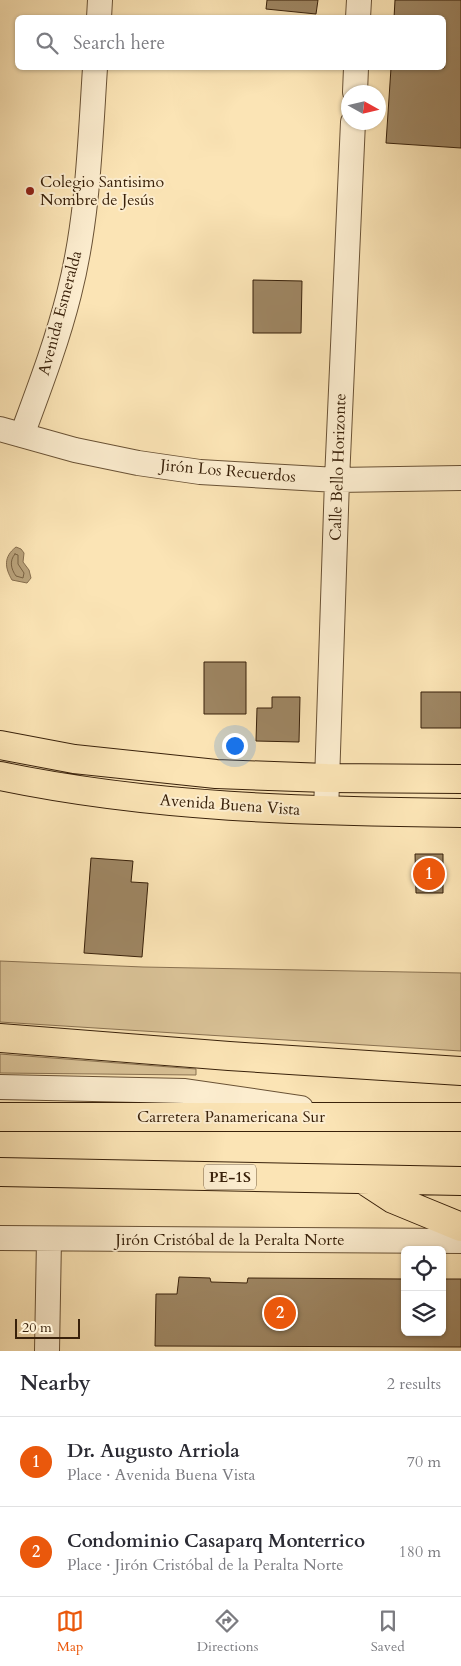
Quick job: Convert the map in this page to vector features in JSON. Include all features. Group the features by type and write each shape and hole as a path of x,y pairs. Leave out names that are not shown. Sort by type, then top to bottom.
{"main road":[{"name":"Avenida Buena Vista","path":"0,745 74,759 216,774 327,778 461,779"},
{"name":"Avenida Buena Vista","path":"0,776 86,792 195,804 326,812 461,813"},
{"path":"0,1038 229,1056 461,1071"},
{"name":"Carretera Panamericana Sur","path":"0,1117 461,1117"},
{"name":"PE-1S","path":"0,1172 461,1181"},
{"path":"364,1180 394,1199 461,1227"}],"street":[{"path":"99,15 100,0"},
{"path":"358,15 359,0"},
{"name":"Avenida Esmeralda","path":"11,432 47,369 69,294 86,191 96,70"},
{"path":"355,85 356,70"},
{"name":"Calle Bello Horizonte","path":"326,812 337,480 354,130"},
{"name":"Jirón Los Recuerdos","path":"11,432 75,450 138,463 200,472 337,480 461,478"},
{"path":"0,1087 186,1091 368,1117"},
{"name":"Jirón Cristóbal de la Peralta Norte","path":"0,1238 461,1241"},
{"path":"47,1351 49,1238"}],"shaded area":[{"path":"0,961 143,967 461,973 461,1051 0,1022"},
{"path":"0,1054 196,1069 196,1075 0,1073"}],"water":[{"path":"16,547 24,553 23,562 29,570 31,578 27,583 12,580 8,571 7,559"}],"building":[{"path":"267,0 318,0 316,14 266,9"},
{"path":"395,0 461,0 461,148 386,143 391,70 446,70 446,15 394,15"},
{"path":"253,280 302,281 301,333 253,333"},
{"path":"204,662 246,662 246,714 204,714"},
{"path":"421,692 461,692 461,728 421,728"},
{"path":"272,697 300,697 299,742 256,741 257,708 272,708"},
{"path":"415,854 443,854 443,893 416,893"},
{"path":"91,858 133,861 131,882 148,883 142,957 84,953"},
{"path":"179,1277 210,1278 211,1282 247,1283 248,1278 401,1279 401,1336 446,1336 446,1279 461,1279 461,1347 155,1346 156,1294 177,1294"}],"place":[{"name":"Colegio Santisimo Nombre de Jesús","path":"30,191"},
{"name":"Dr. Augusto Arriola","path":"429,874"},
{"name":"Condominio Casaparq Monterrico","path":"280,1313"}]}
